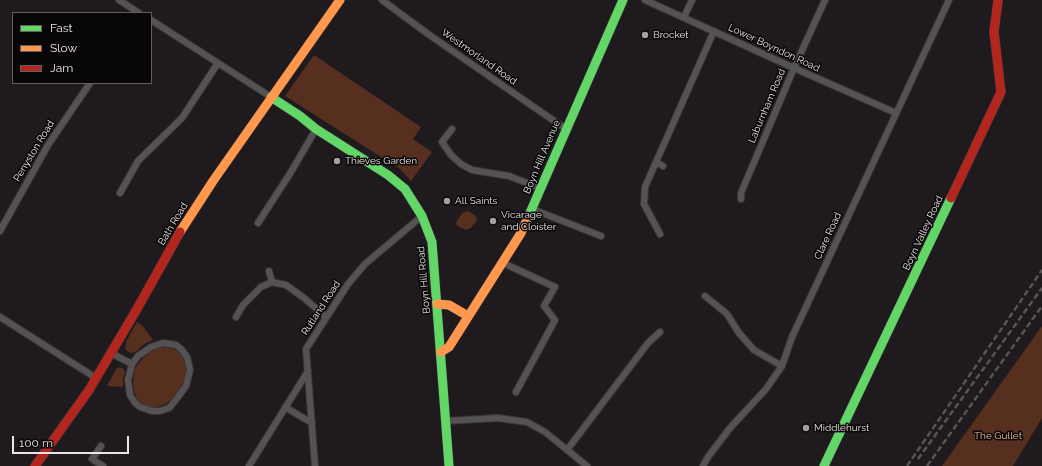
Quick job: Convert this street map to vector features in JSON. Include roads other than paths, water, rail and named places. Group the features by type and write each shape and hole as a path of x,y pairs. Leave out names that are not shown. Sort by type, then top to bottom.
{"street":[{"path":"119,0 137,12"},
{"name":"Bath Road","path":"35,466 96,378 137,309 178,235 213,181 340,0"},
{"name":"Westmorland Road","path":"382,0 566,128"},
{"name":"Boyn Hill Avenue","path":"441,352 449,347 521,233 566,128 624,0"},
{"name":"Lower Boyndon Road","path":"646,0 896,113"},
{"path":"684,17 692,0"},
{"name":"Laburnham Road","path":"741,199 741,193 794,68 825,0"},
{"name":"Clare Road","path":"703,466 708,456 730,428 766,389 782,366 792,338 949,0"},
{"name":"Boyn Valley Road","path":"824,466 1001,92 994,32 998,0"},
{"path":"152,21 271,97"},
{"path":"660,234 644,204 644,187 714,31"},
{"path":"120,193 138,161 182,118 218,63"},
{"name":"Penyston Road","path":"0,231 48,144 89,84"},
{"name":"Boyn Hill Road","path":"271,97 300,116 316,129 388,175 404,189 422,216 432,242 438,304 449,466"},
{"path":"258,222 291,172 316,129"},
{"path":"452,129 442,142 451,155 460,164 472,170 509,176 540,188"},
{"path":"656,162 663,166"},
{"path":"532,209 601,236"},
{"name":"Rutland Road","path":"315,466 306,349 348,284 365,264 422,216"},
{"path":"503,263 555,287 544,306 555,320 516,392"},
{"path":"269,271 272,282"},
{"path":"236,317 243,305 261,287 272,282 286,285 326,317"},
{"path":"705,296 727,314 739,333 754,350 782,366"},
{"path":"438,304 449,305 468,316"},
{"path":"0,318 96,378"},
{"path":"567,450 648,343 660,332"},
{"path":"163,343 176,345 182,349 187,356 189,363 190,370 186,386 169,408 160,411 146,410 135,403 130,395 128,380 132,364 145,350 156,344 163,343"},
{"path":"111,353 132,364"},
{"path":"250,466 308,371"},
{"path":"285,407 312,423"},
{"path":"446,421 498,418 527,422 545,432 587,466"},
{"path":"101,446 92,459 103,466"}],"railway":[{"path":"907,466 1042,270"},
{"path":"918,459 1042,288"},
{"path":"927,466 1042,306"}],"place":[{"name":"Brocket","path":"645,35"},
{"name":"Thieves Garden","path":"337,161"},
{"name":"All Saints","path":"447,201"},
{"name":"Vicarage and Cloister","path":"493,221"},
{"name":"Middlehurst","path":"806,428"}],"park label":[{"name":"The Gullet","path":"998,436"}]}
